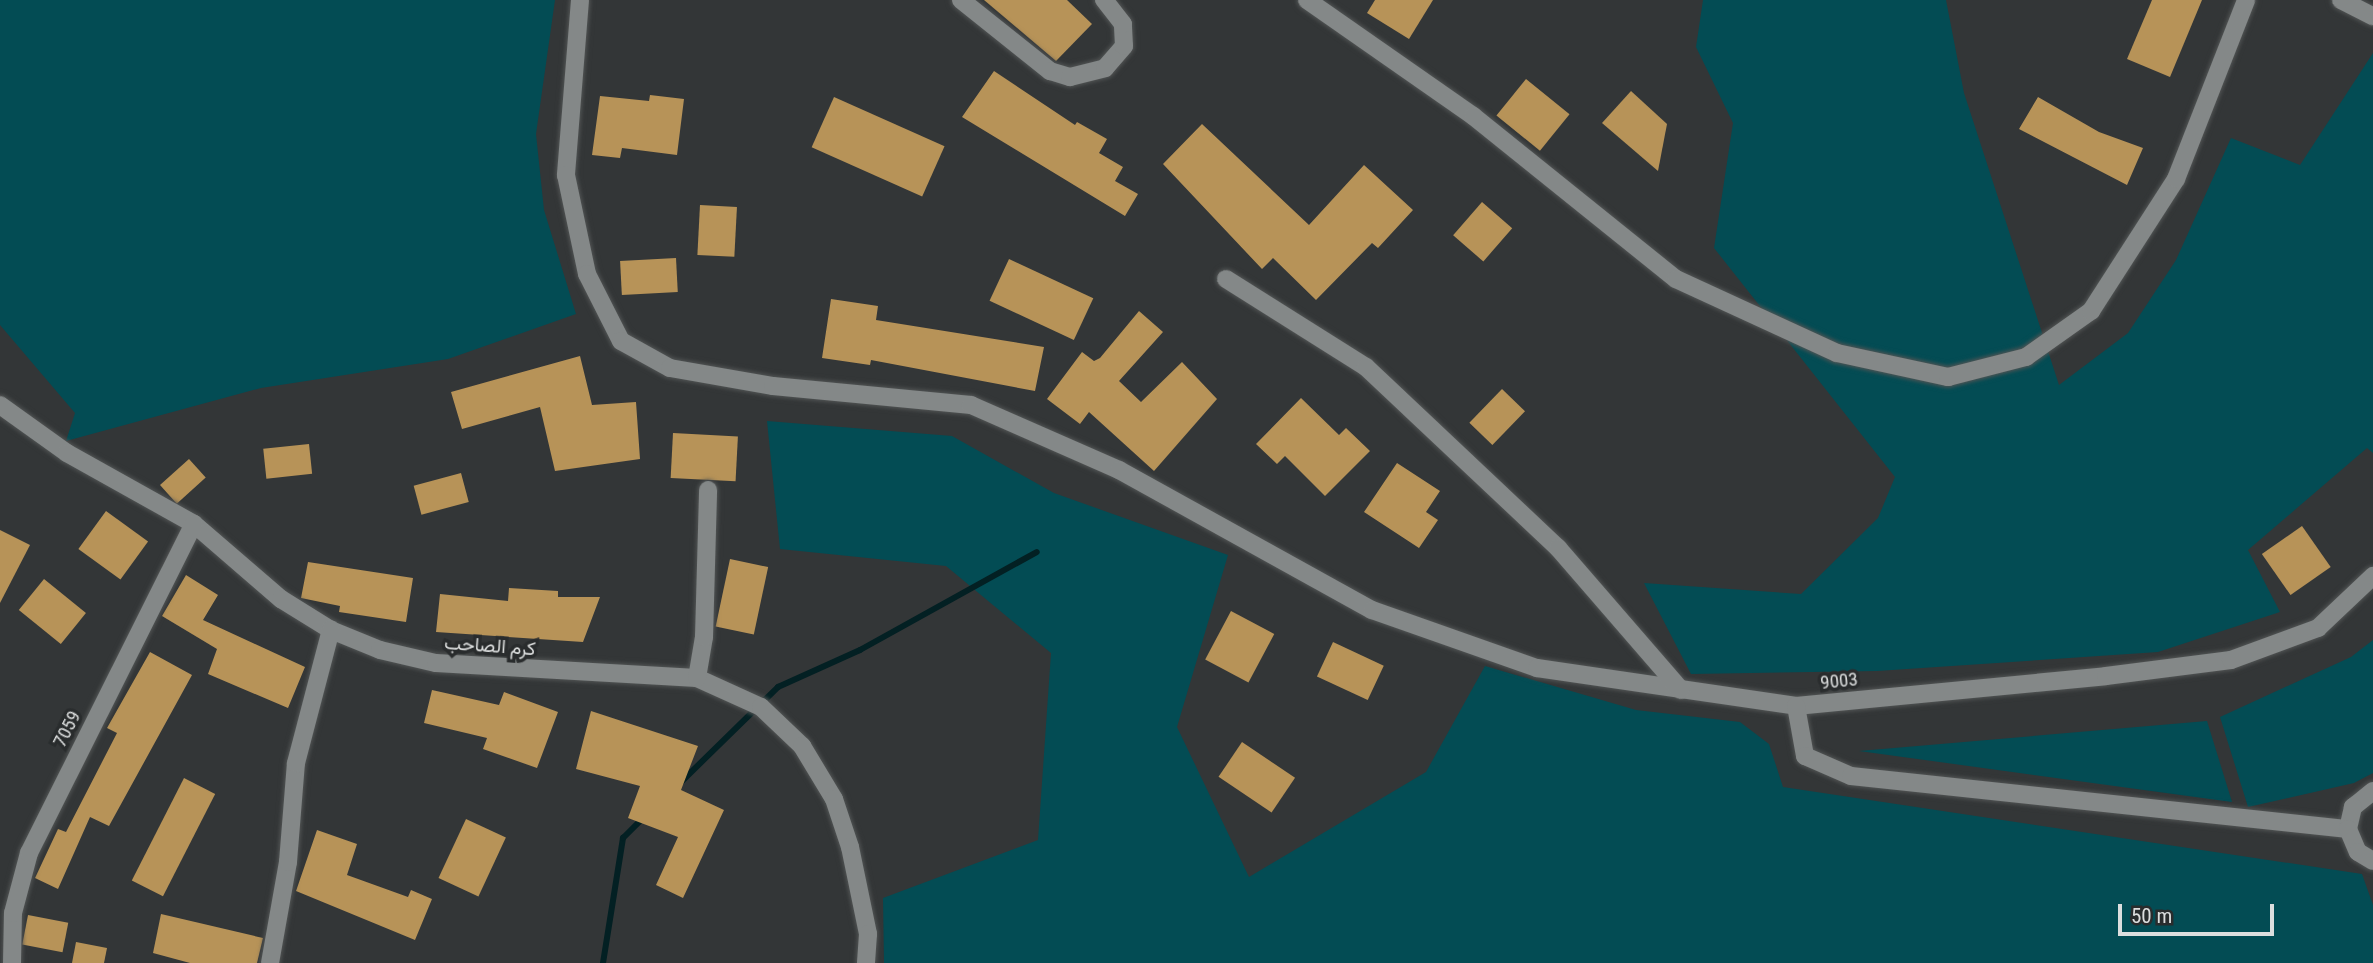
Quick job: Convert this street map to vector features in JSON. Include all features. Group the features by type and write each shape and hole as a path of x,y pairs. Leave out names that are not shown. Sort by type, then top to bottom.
{"street":[{"path":"580,0 566,174 587,274 621,341 670,369 773,386 971,405 1119,470 1372,610 1537,668 1796,706"},
{"path":"961,0 1050,71 1070,77 1105,68 1124,46 1123,24 1104,0"},
{"path":"1307,0 1473,116 1675,279 1838,353 1948,377 2026,357 2091,311 2176,180 2246,0"},
{"path":"2340,0 2373,16"},
{"path":"1226,279 1366,367 1558,548 1681,691"},
{"name":"كرم الصاحب","path":"0,405 67,453 194,524 232,561 331,630 436,663 697,678 761,707 802,746 834,799 850,847 868,934 866,963"},
{"path":"697,678 704,637 708,490"},
{"name":"7059","path":"12,963 13,912 29,853 194,524"},
{"name":"9003","path":"2348,829 1851,776 1805,756 1796,706 2231,660 2318,628 2373,576"},
{"path":"270,963 288,862 296,763 331,630"},
{"path":"2373,791 2353,807 2348,829 2358,852 2373,861"}],"shaded area":[{"path":"0,0 555,0 536,134 544,210 576,314 448,359 261,388 66,441 75,413 0,325"},
{"path":"1703,0 1946,0 1964,93 2059,385 2128,333 2176,260 2231,138 2300,165 2373,53 2373,453 2367,448 2248,550 2280,612 2158,652 1877,671 1691,674 1644,583 1801,594 1878,518 1895,477 1714,248 1733,123 1696,47"},
{"path":"767,421 952,436 1054,493 1228,555 1177,727 1249,877 1426,772 1485,666 1636,710 1740,722 1769,744 1783,787 2362,874 2373,905 2373,963 884,963 883,898 1038,840 1051,653 946,566 780,549"},
{"path":"2373,640 2373,773 2354,783 2248,807 2220,717 2351,657"},
{"path":"2207,721 2232,802 1859,751"}],"building":[{"path":"984,0 1067,0 1092,24 1056,61"},
{"path":"1375,0 1433,0 1409,39 1367,13"},
{"path":"2152,0 2202,0 2170,77 2127,59"},
{"path":"994,71 1075,125 1077,122 1107,139 1099,153 1123,167 1115,181 1138,194 1125,216 962,117"},
{"path":"1526,79 1570,114 1540,151 1496,116"},
{"path":"1631,91 1667,124 1658,171 1602,123"},
{"path":"650,95 684,99 677,155 622,148 620,158 592,155 600,96 649,101"},
{"path":"834,97 945,146 922,196 812,147"},
{"path":"2038,97 2099,132 2143,148 2127,185 2019,129"},
{"path":"1202,124 1309,225 1364,165 1413,210 1378,248 1372,243 1316,300 1273,258 1262,269 1163,164"},
{"path":"1482,202 1512,228 1483,261 1453,235"},
{"path":"700,205 737,207 734,257 697,255"},
{"path":"676,258 678,292 622,295 620,261"},
{"path":"1009,259 1093,298 1074,340 990,301"},
{"path":"831,299 878,306 876,320 1044,347 1035,391 871,360 870,365 822,358"},
{"path":"1139,311 1163,332 1119,381 1141,402 1182,362 1217,399 1154,471 1089,412 1080,424 1047,399 1082,352 1094,361 1100,358"},
{"path":"580,356 592,405 636,402 640,459 555,471 540,407 462,429 451,392"},
{"path":"1502,389 1525,411 1492,445 1469,423"},
{"path":"1301,398 1339,435 1346,428 1370,451 1325,496 1285,456 1277,464 1256,444"},
{"path":"673,433 738,436 736,481 671,478"},
{"path":"309,444 312,474 266,479 263,449"},
{"path":"189,459 206,478 177,504 160,485"},
{"path":"1397,463 1440,491 1426,512 1438,520 1419,548 1364,512"},
{"path":"461,473 469,502 421,515 414,486"},
{"path":"106,511 148,542 120,580 78,549"},
{"path":"2302,526 2331,567 2291,595 2262,554"},
{"path":"0,530 30,545 0,603"},
{"path":"730,559 768,567 754,635 716,626"},
{"path":"308,562 413,578 406,622 339,612 340,606 301,598"},
{"path":"186,575 218,595 203,620 305,667 288,708 208,674 217,649 162,616"},
{"path":"44,579 86,613 61,644 19,610"},
{"path":"509,588 558,591 558,597 600,597 583,642 436,632 440,594 508,601"},
{"path":"1231,611 1274,634 1248,683 1205,660"},
{"path":"1333,642 1384,666 1368,700 1317,676"},
{"path":"150,652 192,675 109,826 90,817 58,889 35,878 58,829 66,832 117,733 107,728"},
{"path":"432,690 499,705 504,692 558,712 537,768 483,749 487,738 424,723"},
{"path":"591,711 698,746 681,790 724,810 683,898 656,885 678,837 628,818 640,786 576,769"},
{"path":"1242,742 1295,778 1272,813 1219,777"},
{"path":"184,778 215,794 163,896 132,880"},
{"path":"466,819 506,838 478,897 439,878"},
{"path":"317,830 357,844 347,875 408,897 411,890 432,899 415,940 296,891"},
{"path":"161,914 263,938 257,963 190,963 153,953"},
{"path":"28,915 68,923 63,952 22,944"},
{"path":"76,942 107,948 104,963 72,963"}],"waterway":[{"path":"681,782 778,687 860,650 1037,552"},
{"path":"603,963 623,838 645,816"}]}
